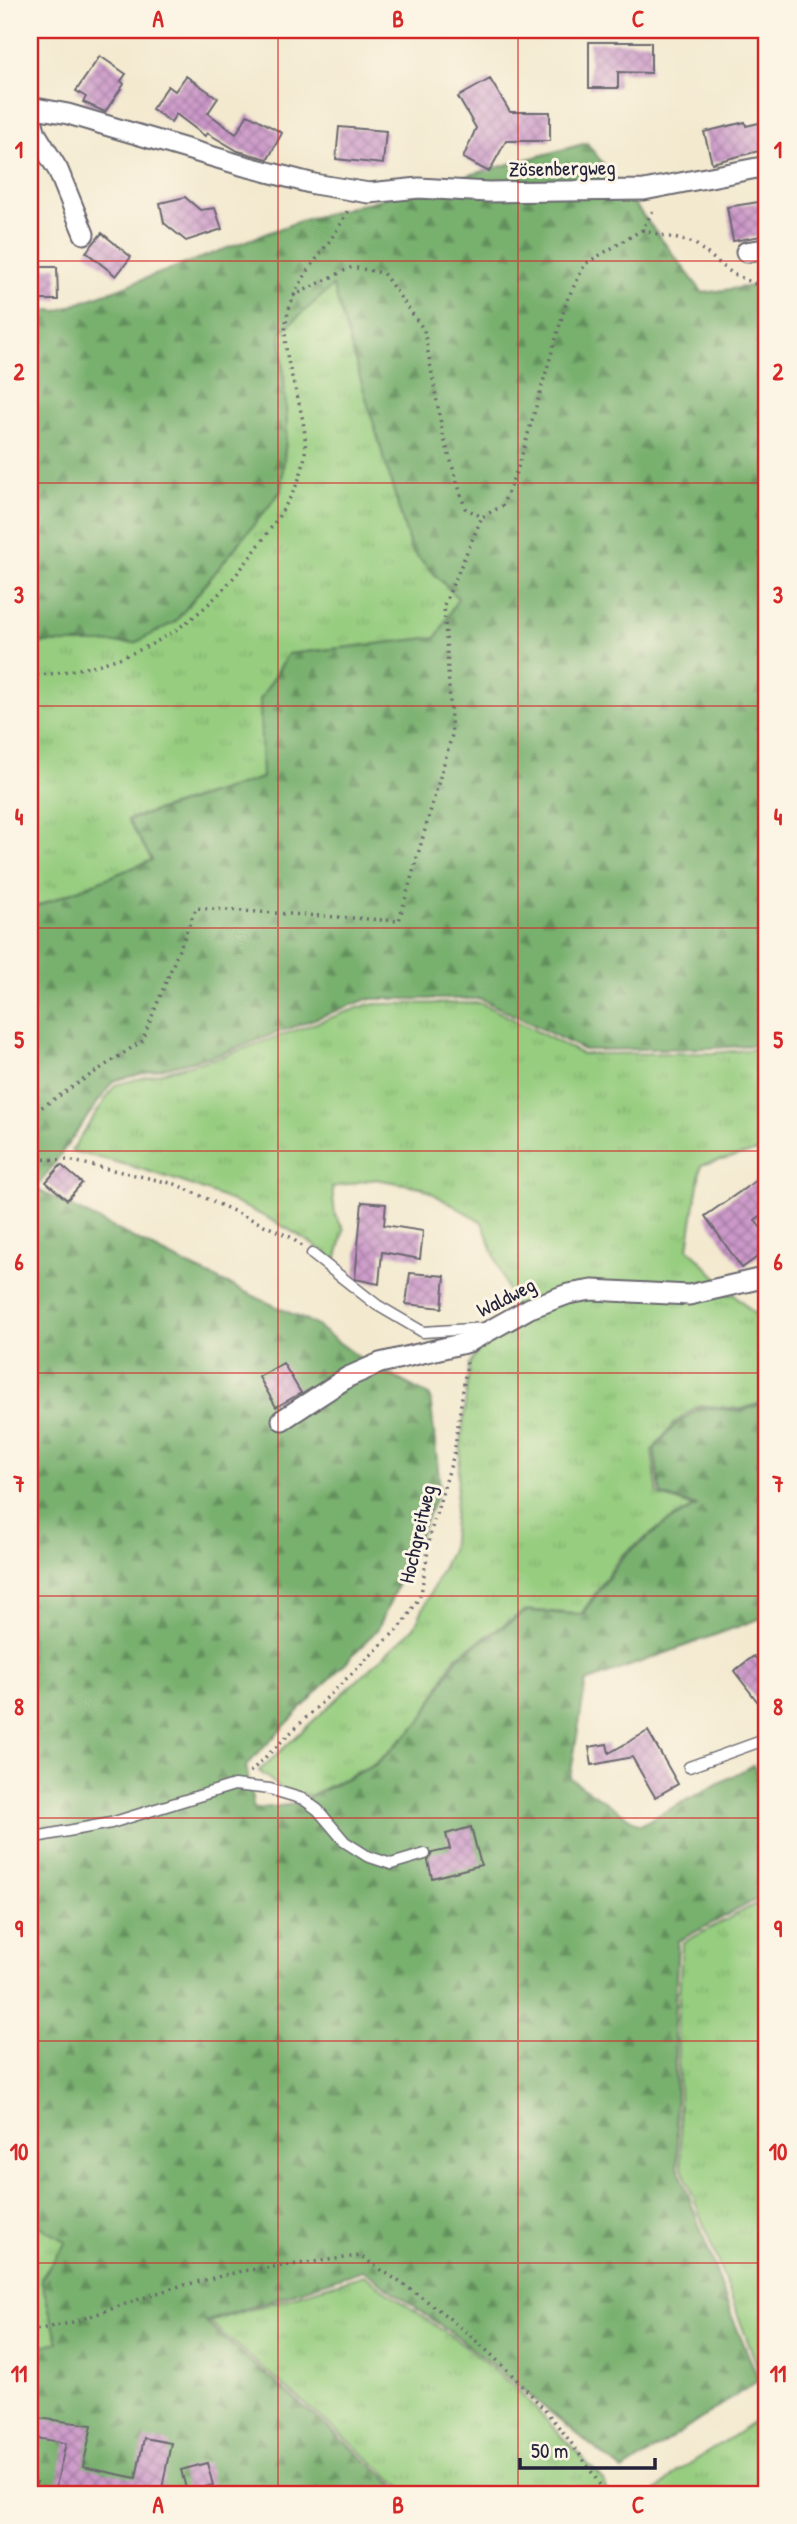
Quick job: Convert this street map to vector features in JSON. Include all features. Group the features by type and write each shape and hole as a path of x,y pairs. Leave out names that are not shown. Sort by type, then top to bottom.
{"street":[{"name":"Zösenbergweg","path":"30,107 68,114 290,177 369,193 419,188 488,192 644,190 767,166"},
{"path":"30,113 36,134 58,170 84,234"},
{"path":"746,252 767,249"},
{"name":"Waldweg","path":"282,1420 348,1377 380,1363 469,1342 530,1308 568,1294 592,1290 689,1295 767,1277"}],"lane":[{"path":"312,1254 377,1305 424,1332 494,1328"},
{"path":"689,1767 767,1739"},
{"path":"30,1838 111,1823 234,1785 270,1789 303,1799 318,1810 345,1842 366,1856 391,1864 425,1854"}],"path":[{"path":"30,1115 142,1041 196,908 399,921 452,735 444,605 482,517 502,506 519,465 566,300 585,264 642,230 669,185"},
{"path":"30,676 67,673 139,651 193,620 241,572 292,497 305,454 301,403 287,349 285,323 293,296 345,218 355,191"},
{"path":"642,230 694,243 733,274 767,289"},
{"path":"293,296 352,267 383,273 424,330 443,435 465,509 482,517"},
{"path":"30,315 34,309"},
{"path":"30,1159 68,1160 175,1184 290,1237 312,1254"},
{"name":"Hochgreitweg","path":"234,1785 278,1748 404,1623 421,1594 431,1531 454,1454 469,1342"},
{"path":"30,2331 70,2323 172,2288 242,2271 360,2256 440,2311 521,2383 587,2464 603,2490 602,2494"},
{"path":"30,2479 53,2494"}],"green space":[{"path":"587,143 703,293 767,284 767,1044 714,1048 584,1050 481,999 368,999 223,1053 113,1081 36,1189 189,1266 314,1324 364,1361 430,1396 440,1488 378,1629 246,1766 254,1809 296,1804 377,1764 421,1721 457,1658 527,1611 582,1615 623,1557 665,1524 697,1506 661,1495 654,1449 674,1426 701,1407 741,1411 767,1402 767,1616 586,1682 570,1778 640,1825 753,1765 767,1792 767,1894 678,1941 674,2028 678,2166 733,2319 759,2380 623,2471 461,2340 363,2270 205,2322 405,2494 30,2494 30,2349 58,2342 41,2279 66,2242 30,2220 30,909 152,860 128,820 262,778 260,700 288,654 437,637 458,598 411,550 333,286 281,332 287,426 281,491 175,622 135,643 30,643 30,308 58,311 300,221"},
{"path":"333,285 411,549 458,598 437,637 288,654 260,700 262,778 128,819 152,860 30,909 30,642 175,622 281,491 287,426 281,332"},
{"path":"481,1003 582,1054 713,1053 767,1048 767,1149 701,1165 688,1248 725,1285 629,1290 515,1310 482,1222 421,1187 375,1179 332,1187 335,1215 344,1230 336,1261 275,1222 210,1192 141,1169 71,1151 115,1085 223,1056 369,1004"},
{"path":"734,1294 756,1315 767,1401 741,1409 699,1405 672,1425 652,1451 658,1495 694,1507 665,1523 621,1556 581,1614 526,1610 455,1657 421,1721 376,1763 309,1796 282,1789 259,1771 414,1628 451,1550 469,1365 481,1346 507,1326 572,1298"},
{"path":"767,1898 767,2383 764,2384 681,2165 677,2028 682,1943"},
{"path":"30,2220 66,2242 41,2279 58,2343 30,2349"},
{"path":"364,2275 463,2345 519,2391 604,2481 607,2494 410,2494 209,2322"},
{"path":"767,2414 767,2494 653,2494 677,2472"}],"building":[{"path":"589,42 651,42 651,73 618,72 618,88 589,88"},
{"path":"100,56 126,74 121,81 124,84 105,112 83,102 86,97 76,91"},
{"path":"186,76 218,98 208,113 236,134 248,114 282,133 268,159 238,151 207,133 205,136 176,114 171,122 152,109 168,86 175,91"},
{"path":"490,79 510,112 550,112 550,141 506,141 489,172 463,158 476,128 458,97"},
{"path":"767,121 767,149 712,163 704,132 745,122 746,126"},
{"path":"339,127 386,131 383,164 336,159"},
{"path":"185,197 200,210 215,208 222,229 186,241 164,223 160,203"},
{"path":"765,201 767,235 733,241 727,207"},
{"path":"102,233 131,257 116,276 86,252"},
{"path":"30,267 57,267 58,300 37,300 37,291 30,291"},
{"path":"61,1165 82,1183 67,1200 46,1182"},
{"path":"767,1173 767,1211 755,1220 767,1237 767,1250 742,1268 705,1216"},
{"path":"362,1202 386,1204 384,1225 423,1231 420,1259 382,1252 379,1284 355,1279"},
{"path":"410,1273 445,1276 442,1308 406,1304"},
{"path":"283,1363 301,1393 276,1407 259,1377"},
{"path":"754,1656 767,1674 767,1714 734,1671"},
{"path":"648,1731 678,1784 655,1797 632,1757 592,1765 589,1747 607,1744 609,1753"},
{"path":"471,1827 481,1865 432,1878 428,1861 432,1853 450,1849 446,1834"},
{"path":"30,2417 92,2425 83,2467 136,2478 144,2438 171,2443 161,2494 96,2494 56,2486 66,2443 30,2437"},
{"path":"207,2463 213,2485 187,2492 181,2470"}]}
